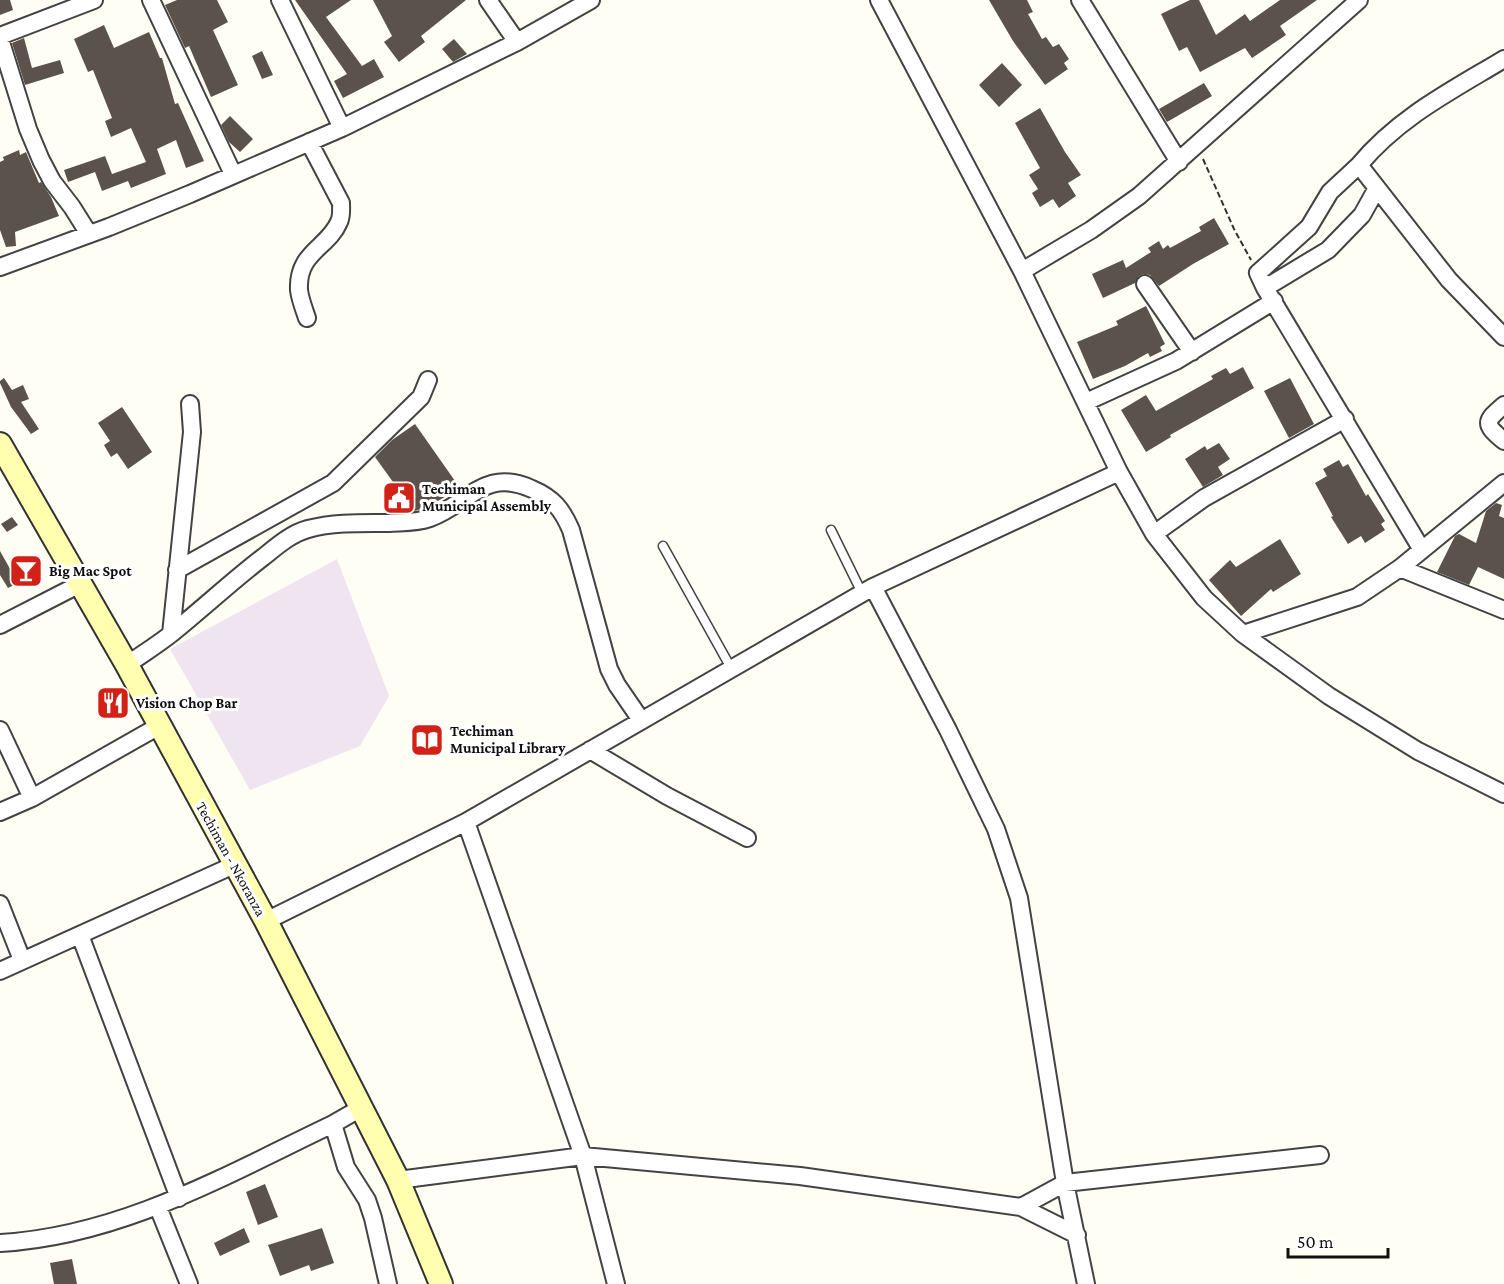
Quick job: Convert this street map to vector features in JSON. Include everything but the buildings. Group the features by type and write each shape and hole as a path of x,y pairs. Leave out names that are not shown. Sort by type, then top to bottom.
{"main road":[{"name":"Techiman - Nkoranza","path":"0,444 127,665 266,921 398,1180 441,1284"}],"street":[{"path":"89,234 52,181 41,160 28,129 0,38 73,5 94,0"},
{"path":"151,0 233,174"},
{"path":"280,0 342,128"},
{"path":"488,0 517,42"},
{"path":"0,267 180,198 342,128 517,42 591,0"},
{"path":"879,0 1022,271 1119,472 1154,534 1204,598 1243,634 1349,709 1418,751 1504,794"},
{"path":"1080,0 1179,162"},
{"path":"1022,271 1091,230 1130,203 1179,162 1359,0"},
{"path":"1266,287 1309,227 1330,192 1384,138 1427,105 1504,59"},
{"path":"307,318 299,291 301,275 307,258 339,222 342,212 341,203 309,142"},
{"path":"1359,165 1449,280 1504,337"},
{"path":"1086,402 1148,375 1192,352 1266,287 1328,250 1362,215 1377,189"},
{"path":"1145,284 1192,352"},
{"path":"1266,287 1422,550"},
{"path":"177,570 333,483 421,397 428,380"},
{"path":"171,634 192,432 190,404"},
{"path":"1504,405 1489,417 1488,422 1489,428 1504,441"},
{"path":"1154,534 1204,498 1345,419"},
{"path":"266,921 466,822 868,590 1119,472"},
{"path":"127,665 171,634 276,546 307,529 340,523 416,522 432,518 482,488 501,480 524,485 542,493 555,502 564,513 571,530 609,669 617,686 641,720"},
{"path":"1243,634 1357,597 1400,568 1502,488"},
{"path":"1400,568 1504,610"},
{"path":"0,625 80,584"},
{"path":"868,590 948,730 996,829 1019,898 1065,1182 1086,1284"},
{"path":"0,812 32,798 159,726"},
{"path":"0,730 32,798"},
{"path":"590,750 667,796 747,838"},
{"path":"466,822 583,1156 616,1284"},
{"path":"0,971 234,865"},
{"path":"0,904 22,960"},
{"path":"80,934 179,1198"},
{"path":"0,1243 33,1241 97,1227 158,1207 333,1124 361,1108"},
{"path":"333,1124 346,1167 366,1200 373,1218 388,1284"},
{"path":"1021,1207 1065,1182 1320,1155"},
{"path":"398,1180 583,1156 800,1176 1021,1207 1077,1235"},
{"path":"158,1207 189,1284"}],"lane":[{"path":"831,530 868,590"},
{"path":"663,546 731,668"}],"path":[{"path":"1197,144 1234,229 1266,287"}],"shaded area":[{"path":"337,559 389,696 360,746 250,790 170,649"}],"place":[{"name":"Techiman Municipal Assembly","path":"399,498"},
{"name":"Big Mac Spot","path":"26,571"},
{"name":"Vision Chop Bar","path":"113,703"},
{"name":"Techiman Municipal Library","path":"427,740"}]}
